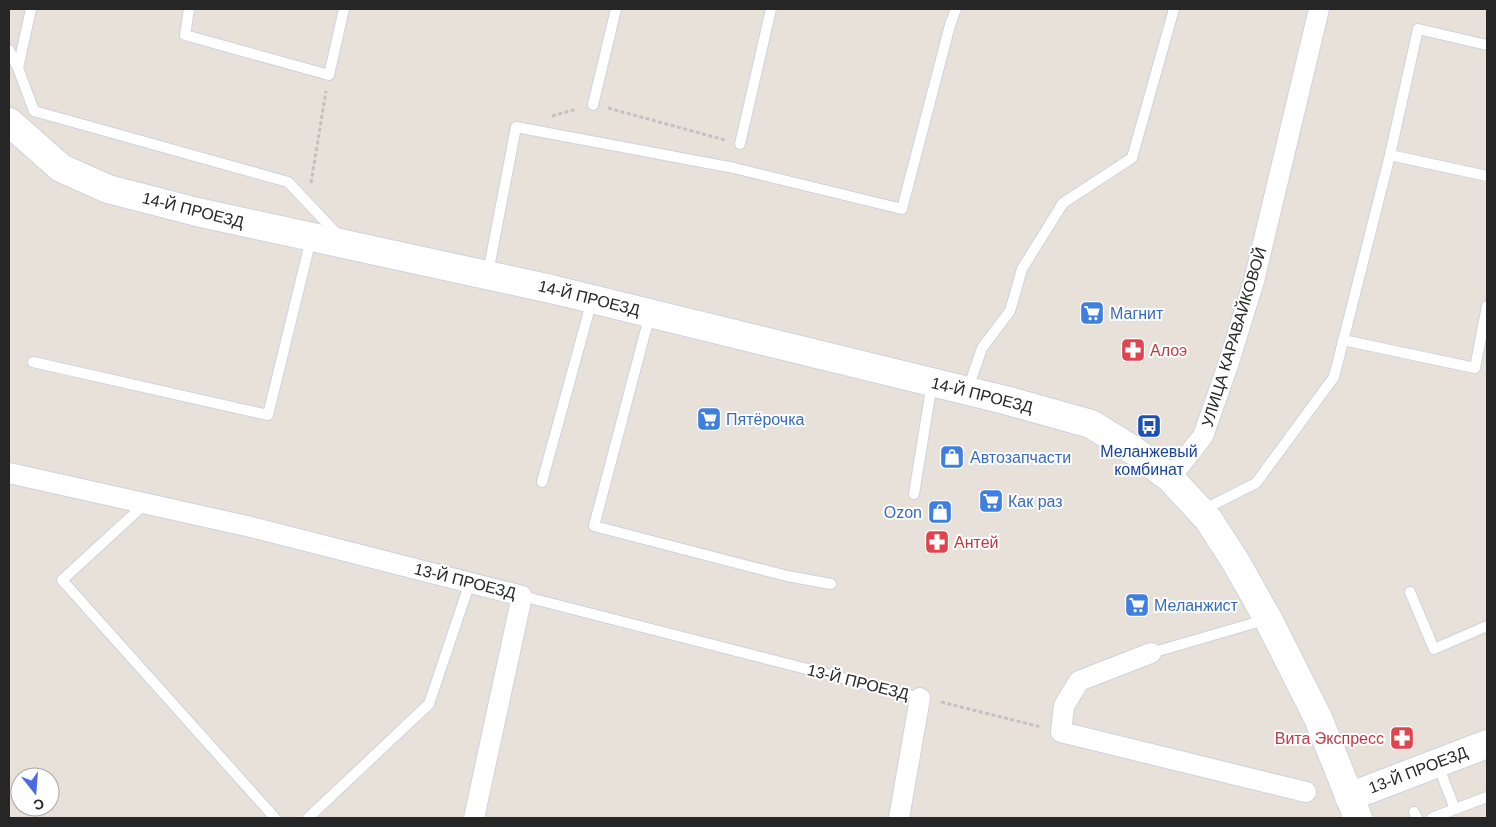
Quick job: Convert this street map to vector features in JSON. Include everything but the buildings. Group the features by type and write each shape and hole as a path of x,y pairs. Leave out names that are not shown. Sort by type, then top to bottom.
{"main road":[{"name":"14-Й ПРОЕЗД","path":"9,122 61,168 108,189 197,212 592,299 968,391 1090,424 1133,450 1170,478"},
{"path":"1170,478 1208,520 1234,559 1268,619 1318,718 1354,808"},
{"name":"13-Й ПРОЕЗД","path":"1354,808 1437,763 1487,744"}],"street":[{"name":"УЛИЦА КАРАВАЙКОВОЙ","path":"1170,478 1203,436 1230,360 1254,282 1319,9"},
{"name":"13-Й ПРОЕЗД","path":"9,473 146,502 522,596"},
{"path":"474,818 522,596"},
{"path":"1151,653 1079,681 1064,706 1061,732 1306,792"},
{"path":"899,818 920,698"}],"lane":[{"path":"18,68 31,9"},
{"path":"189,9 185,35 329,76 344,9"},
{"path":"593,104 616,9"},
{"path":"740,144 771,9"},
{"path":"488,275 516,127 734,168 902,209 950,25 956,9"},
{"path":"968,391 982,348 1010,311 1022,269 1063,203 1132,158 1174,9"},
{"path":"1200,511 1256,483 1334,377 1390,155 1418,30 1487,44"},
{"path":"9,50 18,68 34,111 288,182 347,245"},
{"path":"1390,155 1487,176"},
{"path":"34,362 268,415 312,238"},
{"path":"542,482 592,299"},
{"path":"1344,340 1475,368 1487,306"},
{"path":"650,313 594,526 788,576 831,584"},
{"path":"914,494 932,382"},
{"path":"146,502 62,580 276,818"},
{"path":"308,818 429,704 470,582"},
{"path":"1410,592 1434,649 1487,626"},
{"name":"13-Й ПРОЕЗД","path":"522,596 920,698"},
{"path":"1151,653 1268,619"},
{"path":"1437,763 1455,809"},
{"path":"1432,818 1487,797"}],"path":[{"path":"308,202 329,76"},
{"path":"593,104 740,144"},
{"path":"920,698 954,704 1061,732"}],"place":[{"name":"Магнит","path":"1092,313"},
{"name":"Алоэ","path":"1133,350"},
{"name":"Пятёрочка","path":"709,419"},
{"name":"Меланжевый комбинат","path":"1149,426"},
{"name":"Автозапчасти","path":"952,457"},
{"name":"Как раз","path":"991,501"},
{"name":"Ozon","path":"940,512"},
{"name":"Антей","path":"937,542"},
{"name":"Меланжист","path":"1137,605"},
{"name":"Вита Экспресс","path":"1402,738"}]}
